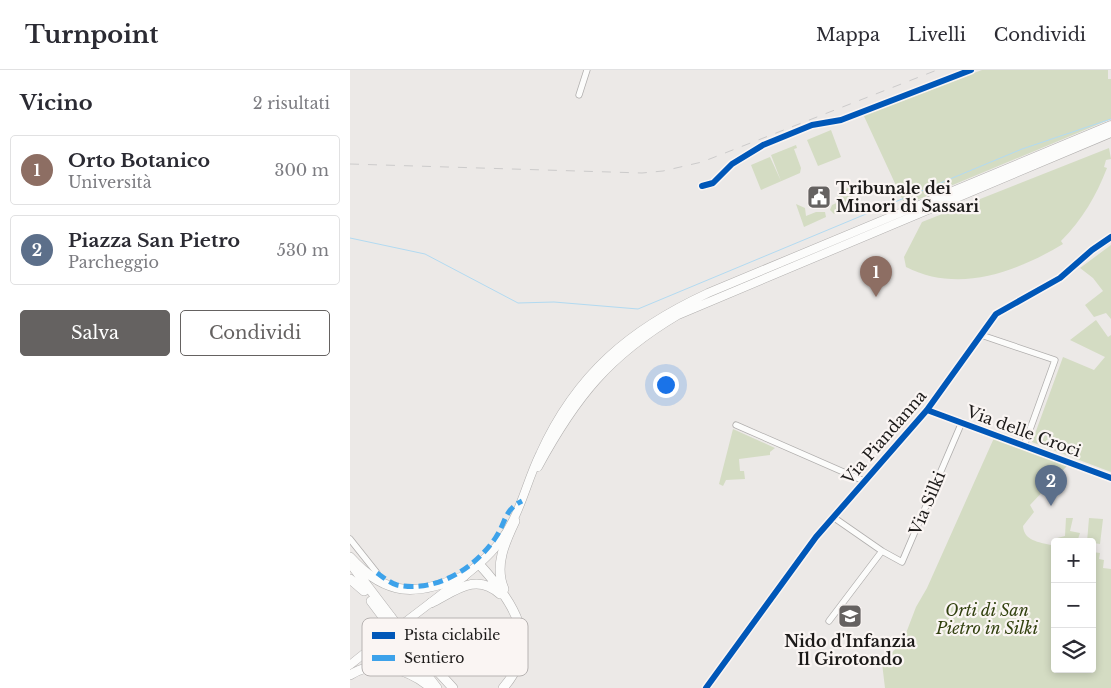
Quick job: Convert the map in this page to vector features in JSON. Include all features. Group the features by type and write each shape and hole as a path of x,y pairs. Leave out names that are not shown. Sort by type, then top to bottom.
{"highway":[{"path":"515,521 503,552 500,570 501,583 516,618"},
{"path":"350,557 376,581 401,588 427,590 464,576"},
{"path":"350,564 387,618"},
{"path":"479,564 500,588 509,603"},
{"path":"350,573 387,618"},
{"path":"350,578 364,591"},
{"path":"431,603 464,585 476,583 493,587 509,603"},
{"path":"350,675 362,670"},
{"path":"412,676 432,688"},
{"path":"429,676 437,688"},
{"path":"435,676 445,688"},
{"path":"441,676 453,688"},
{"path":"499,688 506,684"}],"main road":[{"path":"411,618 479,564 493,550 515,521 539,455 557,420 573,396 589,375 646,325 708,293 1111,125"},
{"path":"532,477 563,422 598,376 620,355 664,323 736,289 1111,133"},
{"path":"350,658 362,653"},
{"path":"350,665 362,655"}],"street":[{"path":"580,95 587,70"},
{"path":"702,186 713,182 738,160 763,145 812,125 841,120 971,70"},
{"name":"Via Piandanna","path":"706,688 833,517 927,410 996,314 1060,278 1092,250 1111,237"},
{"path":"981,335 1055,360 1024,446"},
{"name":"Via delle Croci","path":"927,410 1111,478"},
{"name":"Via Silki","path":"833,517 882,551 902,562 962,422"},
{"path":"736,425 864,481"},
{"path":"350,539 377,573"},
{"path":"829,621 882,551"}],"green space":[{"path":"982,70 1108,70 1108,79 1111,79 1111,119 905,205 863,114"},
{"path":"831,130 841,157 818,166 807,140"},
{"path":"796,145 797,148 794,149 801,168 800,173 761,190 751,165 770,157 781,181 771,155"},
{"path":"1109,148 1111,159 1106,160 1104,167 1107,168 1098,188 1082,216 1061,241 1063,244 1007,271 967,279 946,279 926,275 906,267 904,257 922,222"},
{"path":"848,181 854,205 834,214 830,210 832,205 841,201 837,195 847,189"},
{"path":"796,204 805,208 806,216 816,212 825,212 826,217 804,227"},
{"path":"1111,245 1111,319 1106,313 1094,317 1085,305 1103,291 1093,278 1080,268"},
{"path":"1096,320 1108,337 1111,335 1111,472 1032,442 1063,357 1094,370 1105,357 1070,340"},
{"path":"733,429 775,448 770,452 770,455 739,459 740,471 744,471 745,479 726,480 723,486 719,484"},
{"name":"Orti di San Pietro in Silki","path":"994,438 1067,466 1030,505 1034,512 1023,526 1029,538 1051,545 1051,673 1096,673 1096,552 1100,553 1099,559 1104,560 1103,568 1111,569 1111,688 885,688 882,663 903,641 916,607 927,588"},
{"name":"Orti di San Pietro in Silki","path":"1066,518 1073,518 1070,531 1080,533 1078,538 1057,538 1065,536"},
{"path":"1089,518 1103,519 1100,544 1096,543 1096,538 1087,538"}],"waterway":[{"path":"350,238 425,254 518,303 554,302 638,309 1022,149 1111,119"}],"railway":[{"path":"350,164 642,173 663,171 702,162 937,70"}],"marked path":[{"path":"377,573 394,584 411,587 439,582 453,576 477,559 487,549 499,532 508,512 522,501"}],"cycle path":[{"path":"702,186 713,183 732,164 763,145 812,125 841,120 971,70"},
{"path":"706,688 816,537 927,410 996,314 1060,278 1092,250 1111,237"},
{"path":"927,410 1111,478"}],"place":[{"name":"Tribunale dei Minori di Sassari","path":"819,197"},
{"name":"Orto Botanico","path":"876,297"},
{"name":"Piazza San Pietro","path":"1051,506"},
{"name":"Nido d'Infanzia Il Girotondo","path":"850,616"}]}
